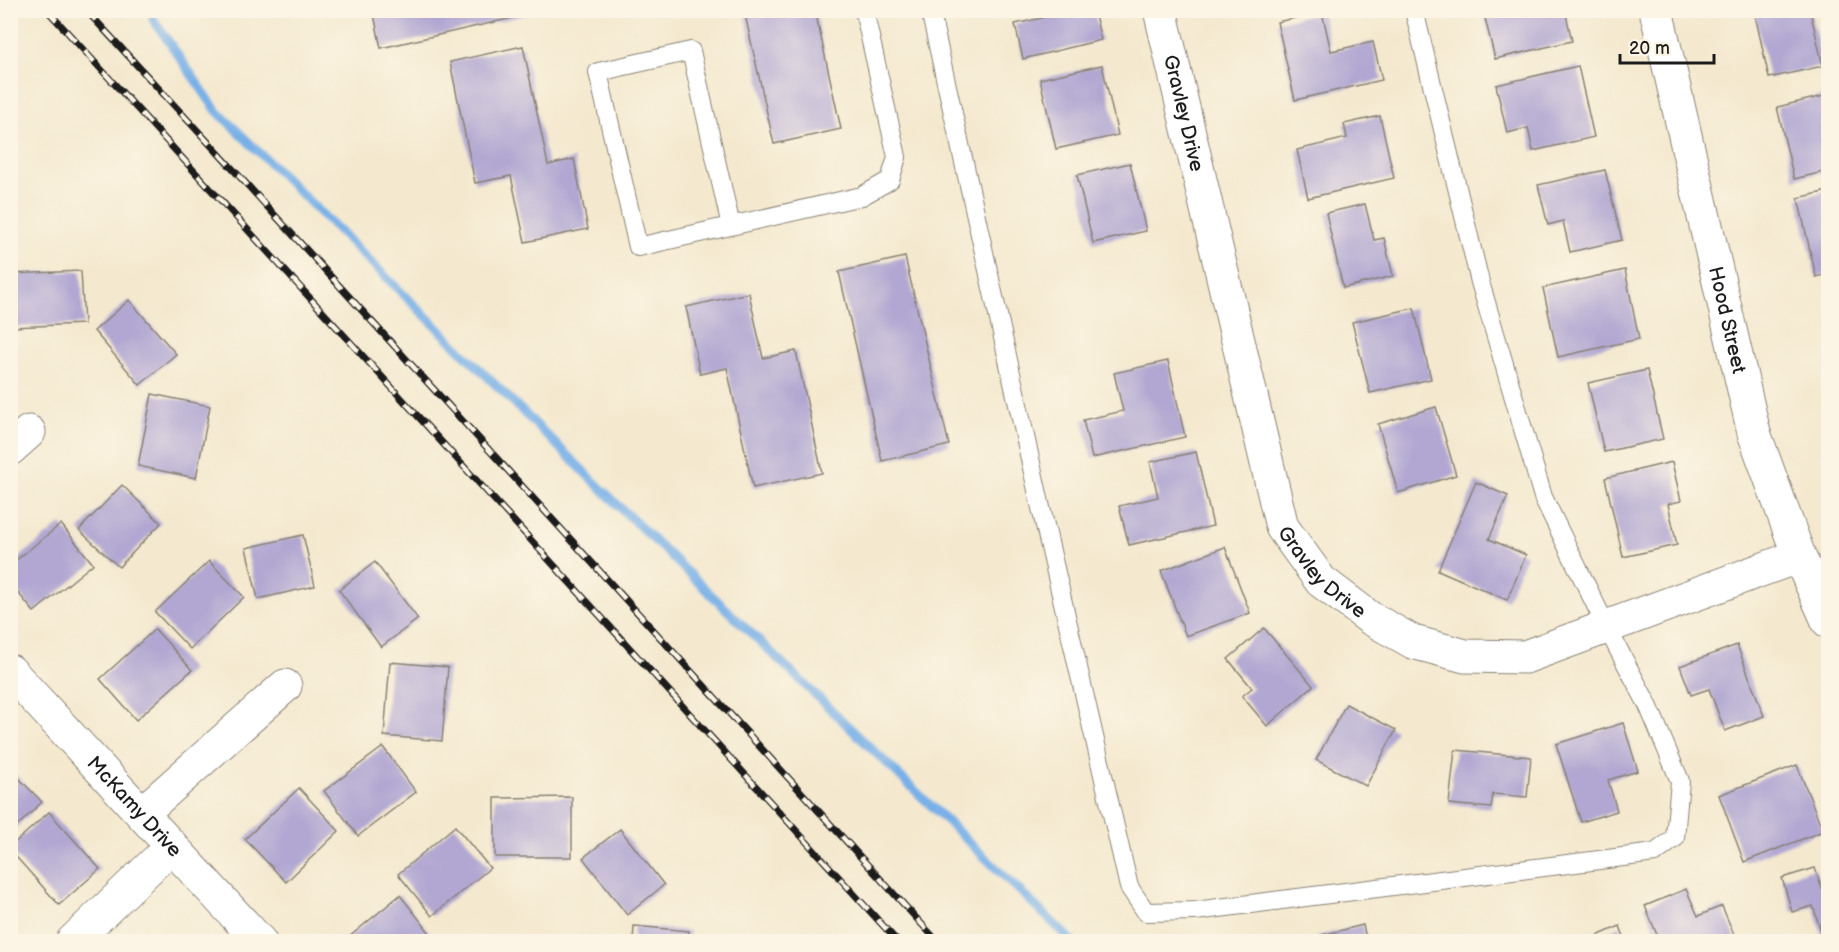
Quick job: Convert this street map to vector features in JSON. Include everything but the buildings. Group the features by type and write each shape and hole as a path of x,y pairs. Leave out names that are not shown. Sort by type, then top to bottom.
{"street":[{"name":"Gravley Drive","path":"1160,10 1282,527 1321,581 1370,618 1413,642 1465,656 1525,657 1798,556"},
{"name":"Hood Street","path":"1656,10 1754,433 1798,556 1828,621"},
{"name":"McKamy Drive","path":"10,670 260,942"},
{"path":"142,813 285,686"},
{"path":"72,942 172,846"}],"lane":[{"path":"731,226 691,51 598,72 638,247 731,226 862,196 890,180 897,157 864,10"},
{"path":"930,10 1041,508 1129,887 1146,912 1195,911 1655,853 1675,838 1680,781 1648,705 1542,497 1479,282 1414,10"}],"waterway":[{"path":"153,10 153,19 216,110 628,515 1073,942"}],"railway":[{"path":"47,10 898,942"},
{"path":"86,10 938,942"}]}
